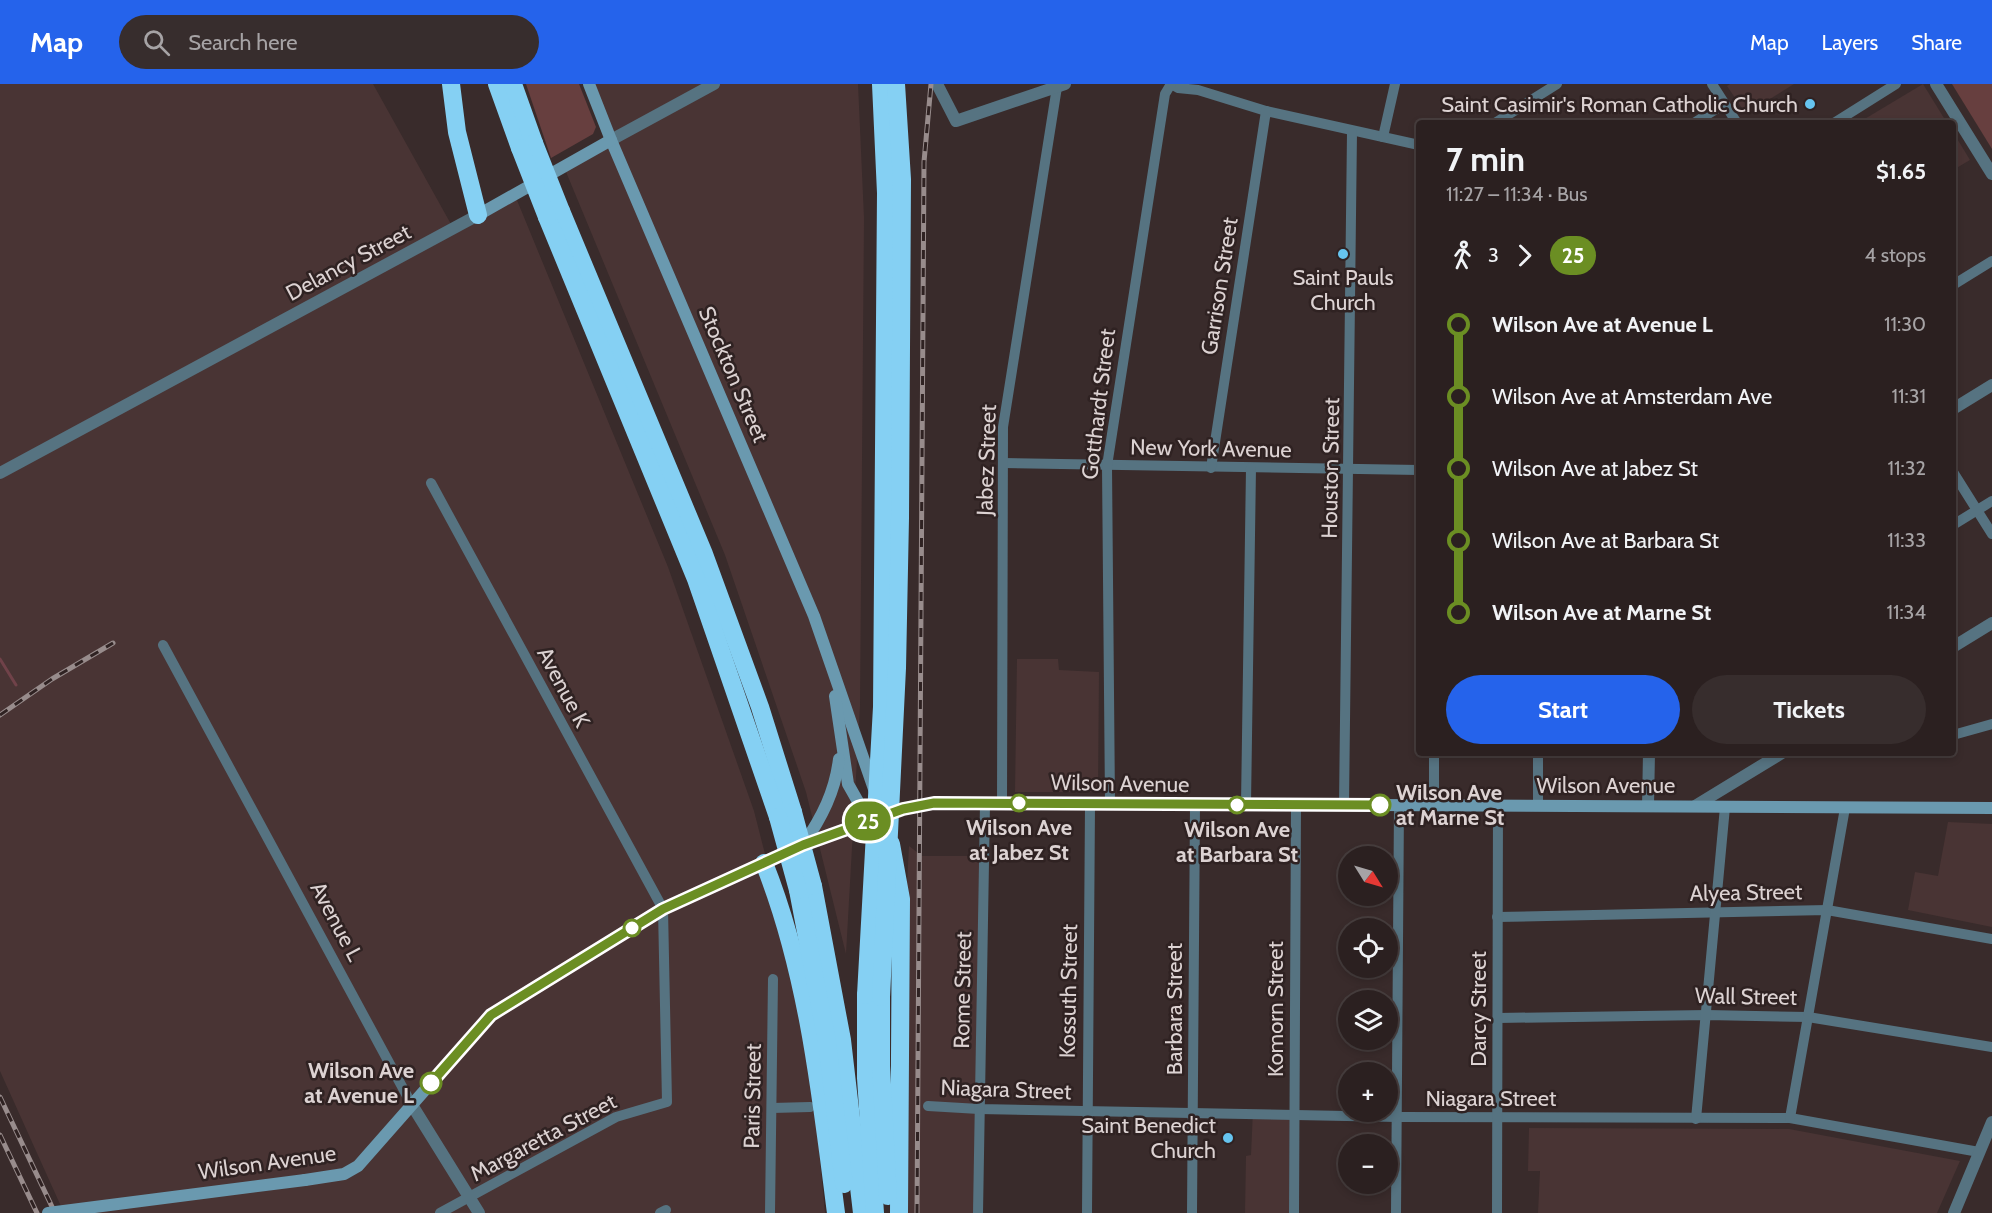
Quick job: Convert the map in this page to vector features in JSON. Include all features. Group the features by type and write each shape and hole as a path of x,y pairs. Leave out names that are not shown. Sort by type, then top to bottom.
{"highway":[{"path":"451,84 457,132 478,215"},
{"path":"497,84 527,146 554,214 693,523 749,676 842,1040 862,1213"},
{"path":"513,84 527,146"},
{"path":"880,84 886,193 882,707 873,996 882,1091 889,1213"},
{"path":"875,1213 867,1086 897,679 900,541 902,195 896,84"},
{"path":"876,818 902,899 899,1213"},
{"path":"764,863 786,932 808,1025 836,1213"},
{"path":"805,888 827,1042 847,1213"}],"main road":[{"name":"Stockton Street","path":"589,84 814,616 876,818"},
{"name":"Delancy Street","path":"478,215 611,140"},
{"name":"Stockton Street","path":"835,682 841,746 848,784 876,818"},
{"path":"803,845 828,805 836,782 841,746"},
{"name":"Wilson Avenue","path":"48,1213 344,1174 358,1166 491,1015 663,909 803,845 876,818 934,803 1992,808"}],"street":[{"name":"Delancy Street","path":"611,140 714,84"},
{"path":"937,84 956,121 1061,85"},
{"path":"1171,84 1178,88 1202,87 1266,111 1352,132 1416,144"},
{"name":"Gotthardt Street","path":"1110,804 1107,466 1165,94 1171,84"},
{"path":"1383,137 1395,84"},
{"path":"1500,120 1557,84"},
{"path":"1712,84 1735,120"},
{"path":"1839,120 1896,84"},
{"path":"1936,84 1992,174"},
{"name":"Jabez Street","path":"1002,803 1003,427 1061,85"},
{"path":"1699,120 1724,104"},
{"name":"Garrison Street","path":"1210,468 1266,111"},
{"name":"Houston Street","path":"1344,805 1352,132"},
{"name":"Delancy Street","path":"0,473 478,215"},
{"path":"1956,283 1992,261"},
{"path":"1956,408 1992,385"},
{"name":"New York Avenue","path":"1002,463 1416,470"},
{"path":"1246,804 1251,468"},
{"path":"1956,477 1992,534"},
{"name":"Avenue K","path":"431,483 663,909"},
{"path":"1956,523 1992,501"},
{"path":"1956,645 1992,623"},
{"name":"Avenue L","path":"163,645 412,1105 479,1213"},
{"path":"1956,734 1992,724"},
{"path":"1434,756 1434,805"},
{"path":"1538,756 1538,805"},
{"path":"1648,806 1649,756"},
{"path":"1695,806 1777,756"},
{"name":"Rome Street","path":"978,1213 986,804"},
{"name":"Kossuth Street","path":"1087,1213 1090,805"},
{"name":"Barbara Street","path":"1192,1213 1195,805"},
{"name":"Komorn Street","path":"1294,1213 1296,805"},
{"path":"1397,1062 1399,805"},
{"name":"Darcy Street","path":"1497,1213 1498,806"},
{"path":"1696,1119 1725,807"},
{"path":"1791,1118 1845,808"},
{"name":"Margaretta Street","path":"440,1213 616,1117 667,1102 663,909"},
{"name":"Alyea Street","path":"1497,916 1827,910 1992,939"},
{"name":"Paris Street","path":"770,1213 773,978"},
{"name":"Wall Street","path":"1498,1018 1707,1015 1808,1017 1992,1047"},
{"name":"Niagara Street","path":"928,1106 980,1109 1338,1115"},
{"path":"772,1108 810,1107"},
{"name":"Niagara Street","path":"1398,1117 1791,1118 1979,1152"},
{"path":"1396,1213 1397,1122"},
{"path":"1954,1213 1991,1127"}],"shaded area":[{"path":"0,84 373,84 452,226 514,193 668,567 754,811 790,952 817,1129 825,1213 64,1213 0,1071"},
{"path":"526,84 579,84 596,127 593,134 551,158"},
{"path":"589,84 858,84 864,218 860,706 846,954 806,792 725,555 564,167 613,143"},
{"path":"1730,84 1794,84 1746,114 1727,86"},
{"path":"1923,84 1945,120 1863,120"},
{"path":"1952,84 1992,84 1992,149"},
{"path":"1956,137 1970,160 1956,168"},
{"path":"1017,659 1058,659 1059,670 1099,672 1098,792 1015,792"},
{"path":"1948,822 1992,824 1992,927 1908,910 1915,872 1938,876"},
{"path":"909,846 922,856 979,856 978,1213 908,1213 899,1038"},
{"path":"1253,1110 1290,1110 1289,1213 1245,1213 1246,1156 1251,1155"},
{"path":"1529,1128 1789,1129 1960,1161 1937,1213 1538,1213 1540,1171 1528,1171"}],"waterway":[{"path":"0,659 16,685"}],"railway":[{"path":"917,1213 924,162 931,84"},
{"path":"0,715 52,679 113,643"},
{"path":"0,1097 55,1213"},
{"path":"0,1135 37,1213"}],"bus line":[{"name":"25","path":"431,1083 491,1015 663,909 803,845 903,809 934,803 1380,805"}],"place":[{"name":"Saint Casimir's Roman Catholic Church","path":"1810,104"},
{"name":"Saint Pauls Church","path":"1343,254"},
{"name":"Wilson Ave at Jabez St","path":"1019,803"},
{"name":"Wilson Ave at Barbara St","path":"1237,805"},
{"name":"Wilson Ave at Marne St","path":"1380,805"},
{"name":"Wilson Ave at Avenue L","path":"431,1083"},
{"name":"Saint Benedict Church","path":"1228,1138"}]}
